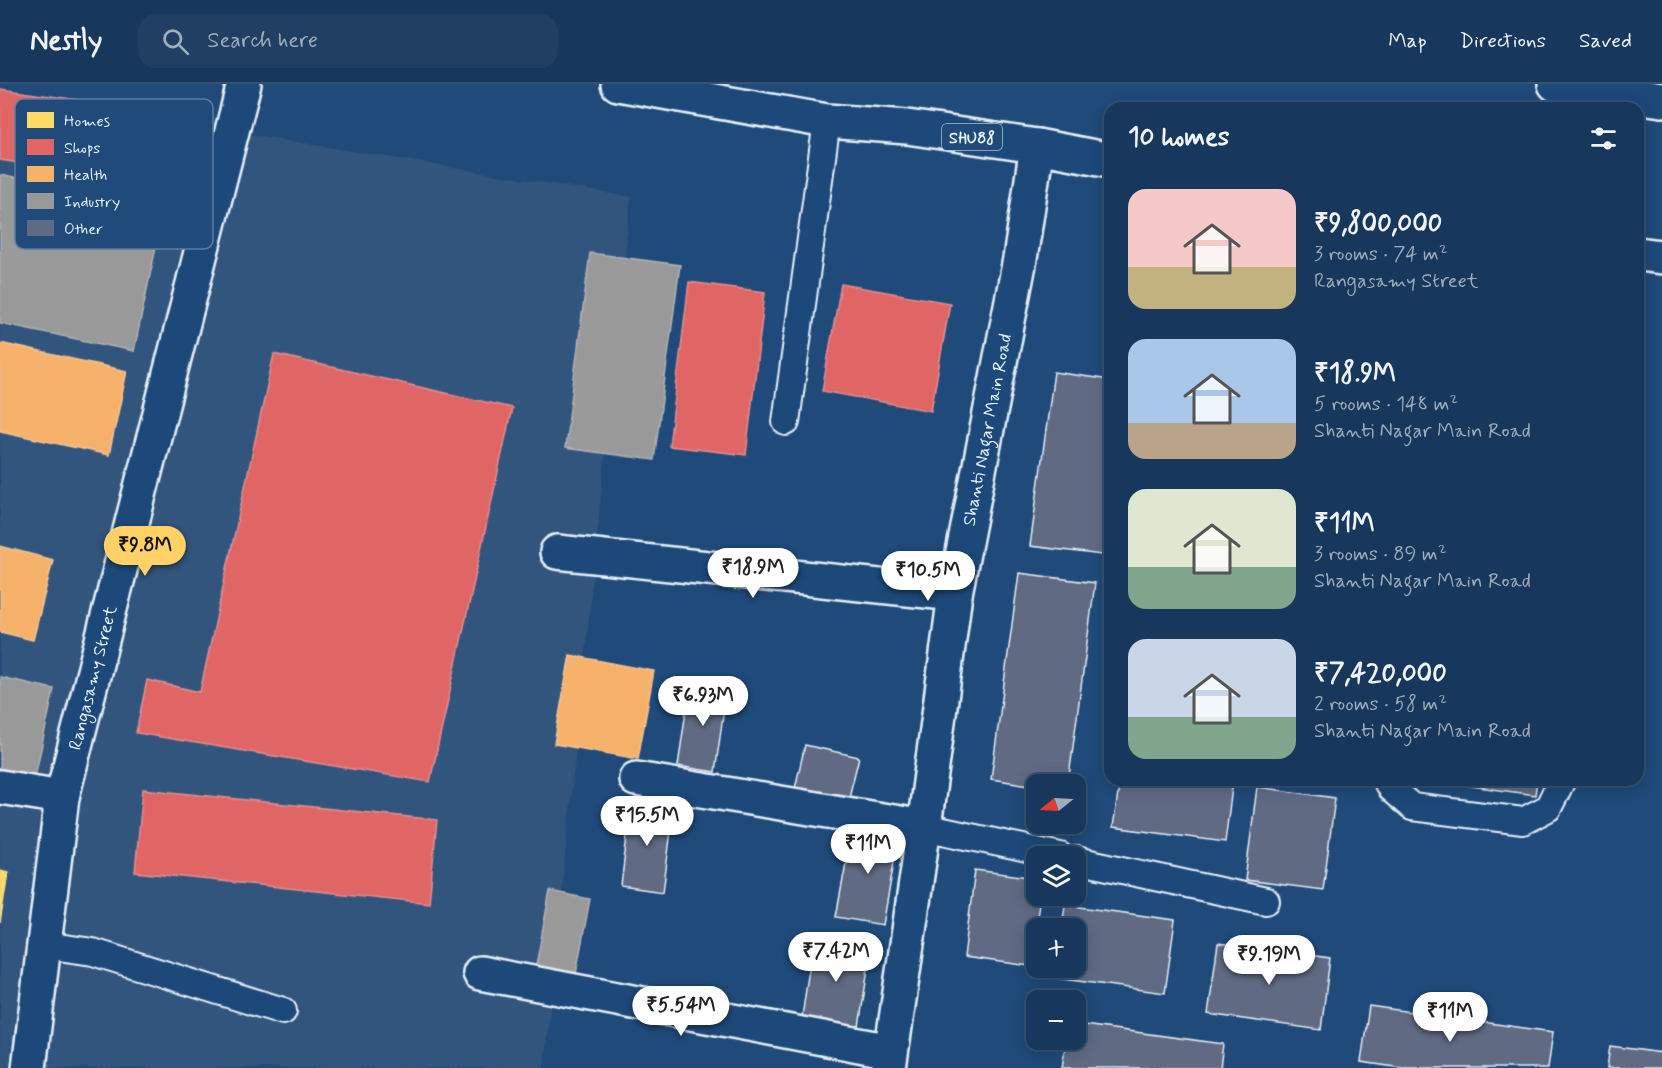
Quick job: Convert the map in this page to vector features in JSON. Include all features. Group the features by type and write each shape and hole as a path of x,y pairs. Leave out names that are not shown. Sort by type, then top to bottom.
{"street":[{"name":"Rangasamy Street","path":"213,205 244,84"},
{"name":"SHU88","path":"618,84 827,122 908,127 1037,146 1104,159"},
{"path":"1555,84 1655,94"},
{"name":"Shanti Nagar Main Road","path":"890,1059 955,594 1020,259 1037,146"},
{"name":"Rangasamy Street","path":"30,1068 62,797 202,249"},
{"path":"1644,255 1662,257"},
{"path":"557,552 955,594"},
{"path":"636,779 924,827"},
{"path":"0,787 62,797"},
{"path":"480,973 890,1059"}],"lane":[{"path":"786,422 827,122"},
{"path":"1389,786 1412,807 1523,821 1548,807 1559,786"},
{"path":"924,827 1026,849"},
{"path":"1086,862 1266,901"},
{"path":"44,945 93,952 283,1011"}],"shaded area":[{"path":"0,93 36,99 15,99 15,249 213,249 213,128 631,197 544,1068 0,1068"}],"building: Homes":[{"path":"0,870 8,872 0,923"}],"building: Shops":[{"path":"0,89 72,99 15,99 15,162 0,160"},
{"path":"689,282 765,292 746,455 669,446"},
{"path":"841,284 950,303 931,411 822,391"},
{"path":"274,354 512,408 430,782 136,733 147,680 200,692"},
{"path":"143,789 437,820 429,903 135,872"}],"building: Health":[{"path":"0,343 127,371 109,455 0,431"},
{"path":"0,546 53,560 33,640 0,632"},
{"path":"570,655 654,671 638,759 554,744"}],"building: Industry":[{"path":"0,175 15,178 15,249 156,249 134,351 0,323"},
{"path":"590,253 680,265 654,460 565,448"},
{"path":"0,677 54,689 33,786 0,779"},
{"path":"550,891 590,899 575,979 535,971"}],"building: Other":[{"path":"1054,372 1104,379 1104,555 1030,546"},
{"path":"1019,573 1095,583 1069,774 1026,774 1026,784 991,779"},
{"path":"690,683 727,688 715,772 678,766"},
{"path":"805,745 859,757 846,809 793,797"},
{"path":"1119,786 1232,786 1225,842 1113,827"},
{"path":"1471,786 1536,786 1535,795"},
{"path":"1257,787 1335,798 1323,890 1245,880"},
{"path":"631,803 674,808 663,892 621,886"},
{"path":"853,825 899,833 883,925 836,917"},
{"path":"975,870 1026,877 1026,906 1039,906 1037,918 1026,918 1026,965 964,957"},
{"path":"1065,906 1072,906 1175,920 1165,993 1056,978 1086,978 1086,918 1063,918"},
{"path":"814,934 872,943 858,1033 801,1024"},
{"path":"1218,943 1330,958 1321,1030 1208,1014"},
{"path":"1369,1006 1553,1032 1548,1068 1402,1068 1361,1062"},
{"path":"1086,1025 1223,1044 1220,1068 1062,1068 1065,1050 1086,1050"},
{"path":"1610,1046 1662,1053 1662,1068 1607,1068"}]}
